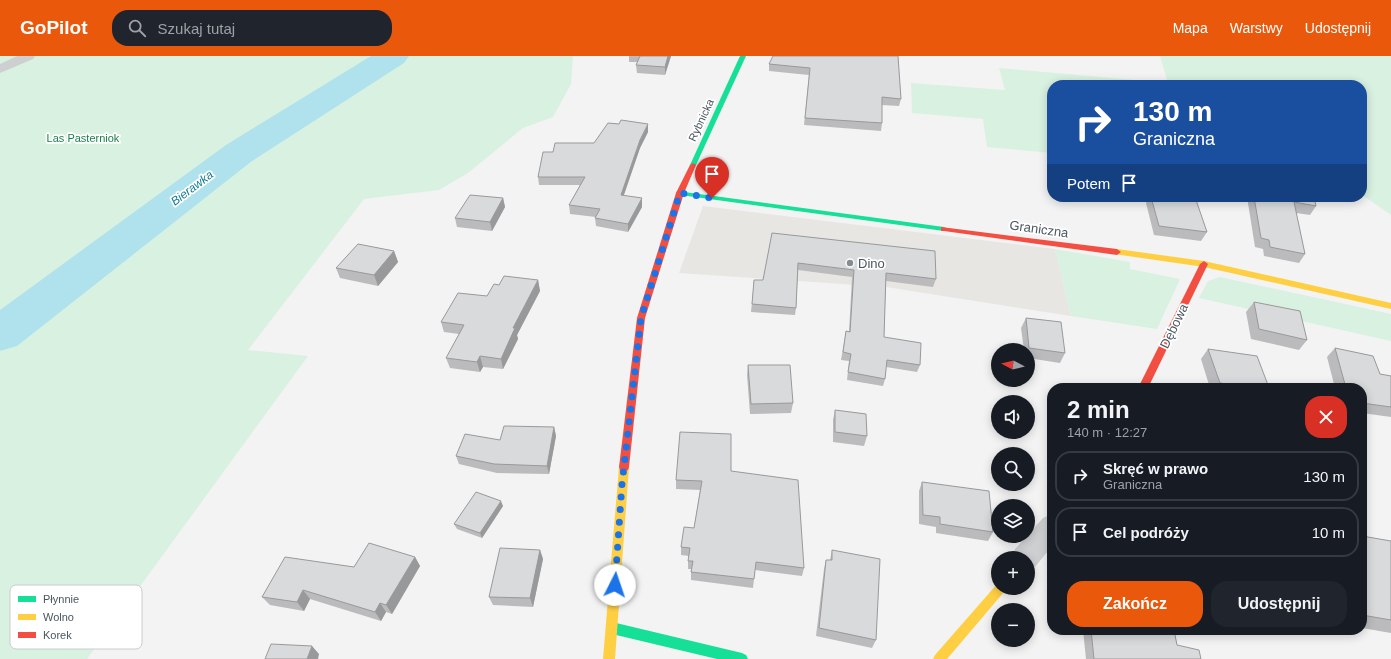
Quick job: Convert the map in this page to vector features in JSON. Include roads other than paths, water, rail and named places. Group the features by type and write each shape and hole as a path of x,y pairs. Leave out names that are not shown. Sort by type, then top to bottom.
{"street":[{"path":"0,69 28,56"},
{"name":"Rybnicka","path":"609,659 622,484 641,318 680,193 744,56"},
{"name":"Graniczna","path":"680,193 1204,264 1391,306"},
{"name":"Dębowa","path":"1145,383 1204,264"},
{"path":"1031,551 1047,532"},
{"path":"939,659 994,595"},
{"path":"612,628 742,659"}],"waterway":[{"name":"Bierawka","path":"0,334 239,153 393,56"}],"place":[{"name":"Dino","path":"850,263"}],"park label":[{"name":"Las Pasterniok","path":"83,138"}]}
